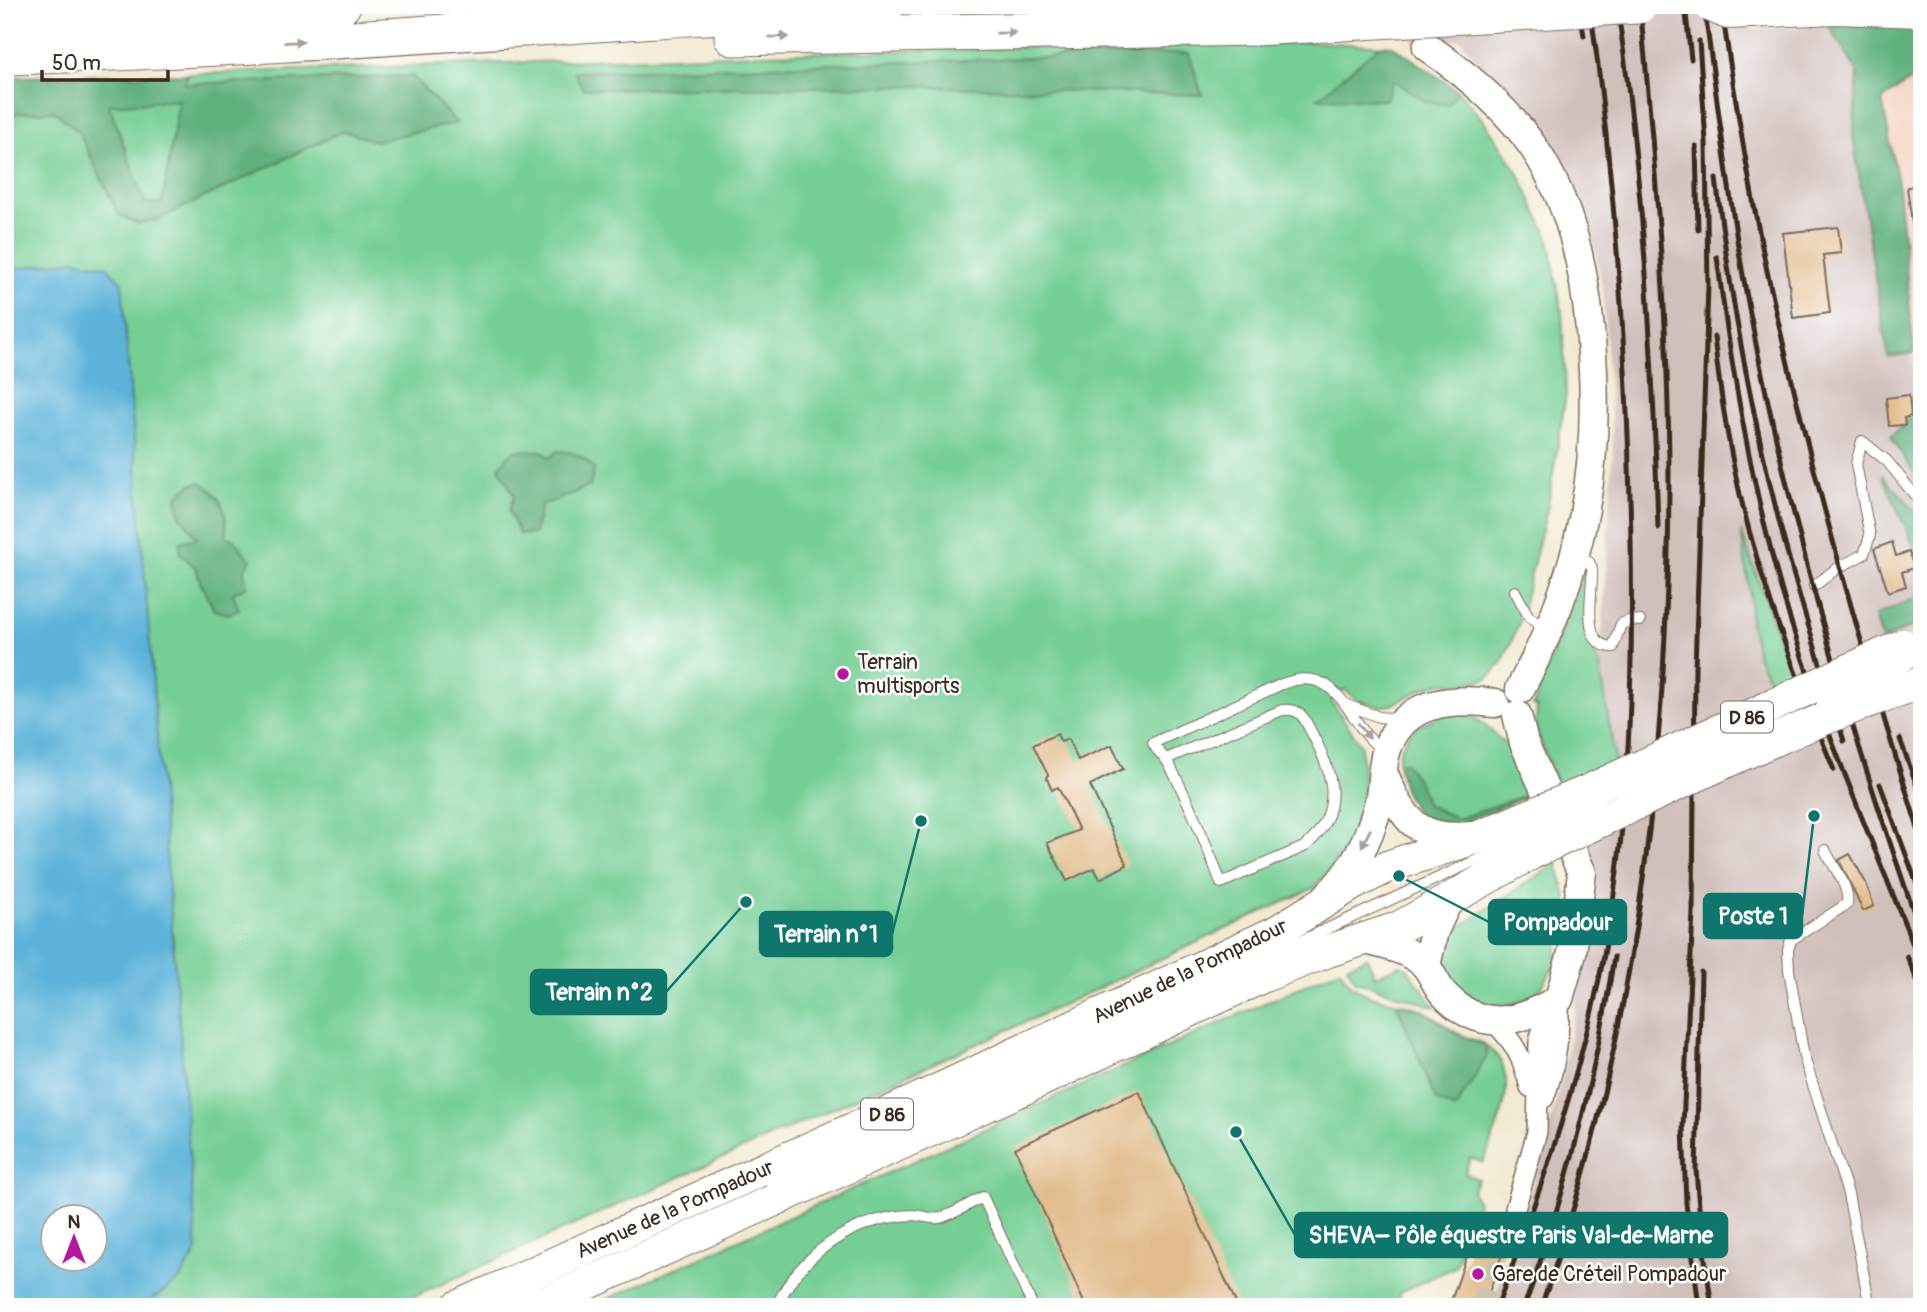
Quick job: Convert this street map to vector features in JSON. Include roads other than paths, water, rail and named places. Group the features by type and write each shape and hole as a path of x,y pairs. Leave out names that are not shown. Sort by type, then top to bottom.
{"highway":[{"path":"5,21 97,20 342,5"},
{"path":"5,56 541,29 886,5"},
{"path":"541,29 580,42 1255,27 1638,5"}],"main road":[{"path":"1709,5 1728,13 1835,8 1922,11"},
{"name":"Avenue de la Pompadour","path":"539,1297 1023,1089 1264,976 1398,928 1493,875 1525,837 1916,661"},
{"name":"Avenue de la Pompadour","path":"1602,802 1736,757 1866,701 1916,661"},
{"name":"Avenue de la Pompadour","path":"457,1307 908,1104 1276,932 1387,867 1481,836 1525,837"}],"street":[{"path":"1427,47 1468,75 1521,131 1550,177 1579,252 1594,372 1595,421 1587,498 1575,556 1549,631 1511,702 1524,743 1582,873 1572,953 1559,999 1560,1032 1550,1083 1538,1115 1515,1209"},
{"path":"1312,909 1340,883 1371,828 1391,739 1407,719 1421,709 1451,700 1511,702"},
{"path":"1384,763 1397,805 1413,825 1449,838 1481,836"},
{"path":"1426,966 1434,932 1448,901"},
{"path":"1366,940 1400,950 1426,966 1443,993 1461,1010 1494,1021 1525,1017 1559,999"},
{"path":"1494,1021 1512,1041 1523,1059 1538,1115"}],"lane":[{"path":"1814,586 1836,569 1864,554 1870,536 1856,464 1862,441 1887,461 1922,504"},
{"path":"1575,556 1583,558 1592,568 1591,622 1595,639 1600,644 1614,647 1621,624 1631,620 1640,621"},
{"path":"1515,591 1529,617 1549,631"},
{"path":"1811,708 1916,661"},
{"path":"1167,759 1282,710 1296,711 1306,720 1331,775 1327,821 1306,846 1221,883 1167,759 1158,754 1153,743 1292,680 1305,678 1319,681 1338,695 1384,763"},
{"path":"1346,705 1379,717 1407,719"},
{"name":"Avenue de la Pompadour","path":"766,1187 1525,837"},
{"path":"1825,850 1849,899 1847,904 1791,940 1788,970 1804,1057 1848,1194 1870,1307"},
{"path":"776,1307 785,1288 805,1265 823,1247 847,1231 881,1219 914,1215 939,1218 984,1197 1033,1307"},
{"name":"Avenue de la Pompadour","path":"499,1307 539,1297"}],"water":[{"path":"74,260 106,266 122,283 197,1252 180,1279 142,1307 5,1307 5,270"}],"tunnel":[{"path":"1480,1307 1501,1255 1515,1209"}],"railway":[{"path":"1579,5 1584,36"},
{"path":"1497,1307 1546,1171 1587,1032 1615,889 1625,790 1631,640 1627,407 1607,139 1590,5"},
{"path":"1617,5 1640,201 1653,397 1658,528"},
{"path":"1541,1307 1574,1208 1601,1106 1623,1003 1640,900 1662,690 1669,480 1667,361 1656,183 1640,5"},
{"path":"1685,5 1691,59"},
{"path":"1704,5 1742,270 1783,467 1823,625 1846,703 1922,935"},
{"path":"1721,5 1765,262 1805,435 1841,571 1922,841"},
{"path":"1699,41 1706,142 1708,285 1695,668 1693,912 1683,1126 1686,1203 1699,1307"},
{"path":"1696,146 1698,230"},
{"path":"1716,179 1758,433 1793,574 1844,741"},
{"path":"1717,257 1747,446 1788,611 1841,765 1922,967"},
{"path":"1714,337 1730,449 1749,531 1783,639 1834,770"},
{"path":"1900,739 1922,800"},
{"path":"1880,784 1922,898"},
{"path":"1907,956 1922,992"},
{"path":"1524,1307 1553,1222 1578,1135 1614,957"},
{"path":"1701,972 1696,1170 1701,1231 1712,1307"}],"place":[{"name":"Terrain multisports","path":"843,674"},
{"name":"Poste 1","path":"1814,816"},
{"name":"Terrain n°1","path":"921,821"},
{"name":"Pompadour","path":"1399,876"},
{"name":"Terrain n°2","path":"746,902"},
{"name":"SHEVA– Pôle équestre Paris Val-de-Marne","path":"1236,1132"},
{"name":"Gare de Créteil Pompadour","path":"1478,1274"}]}
